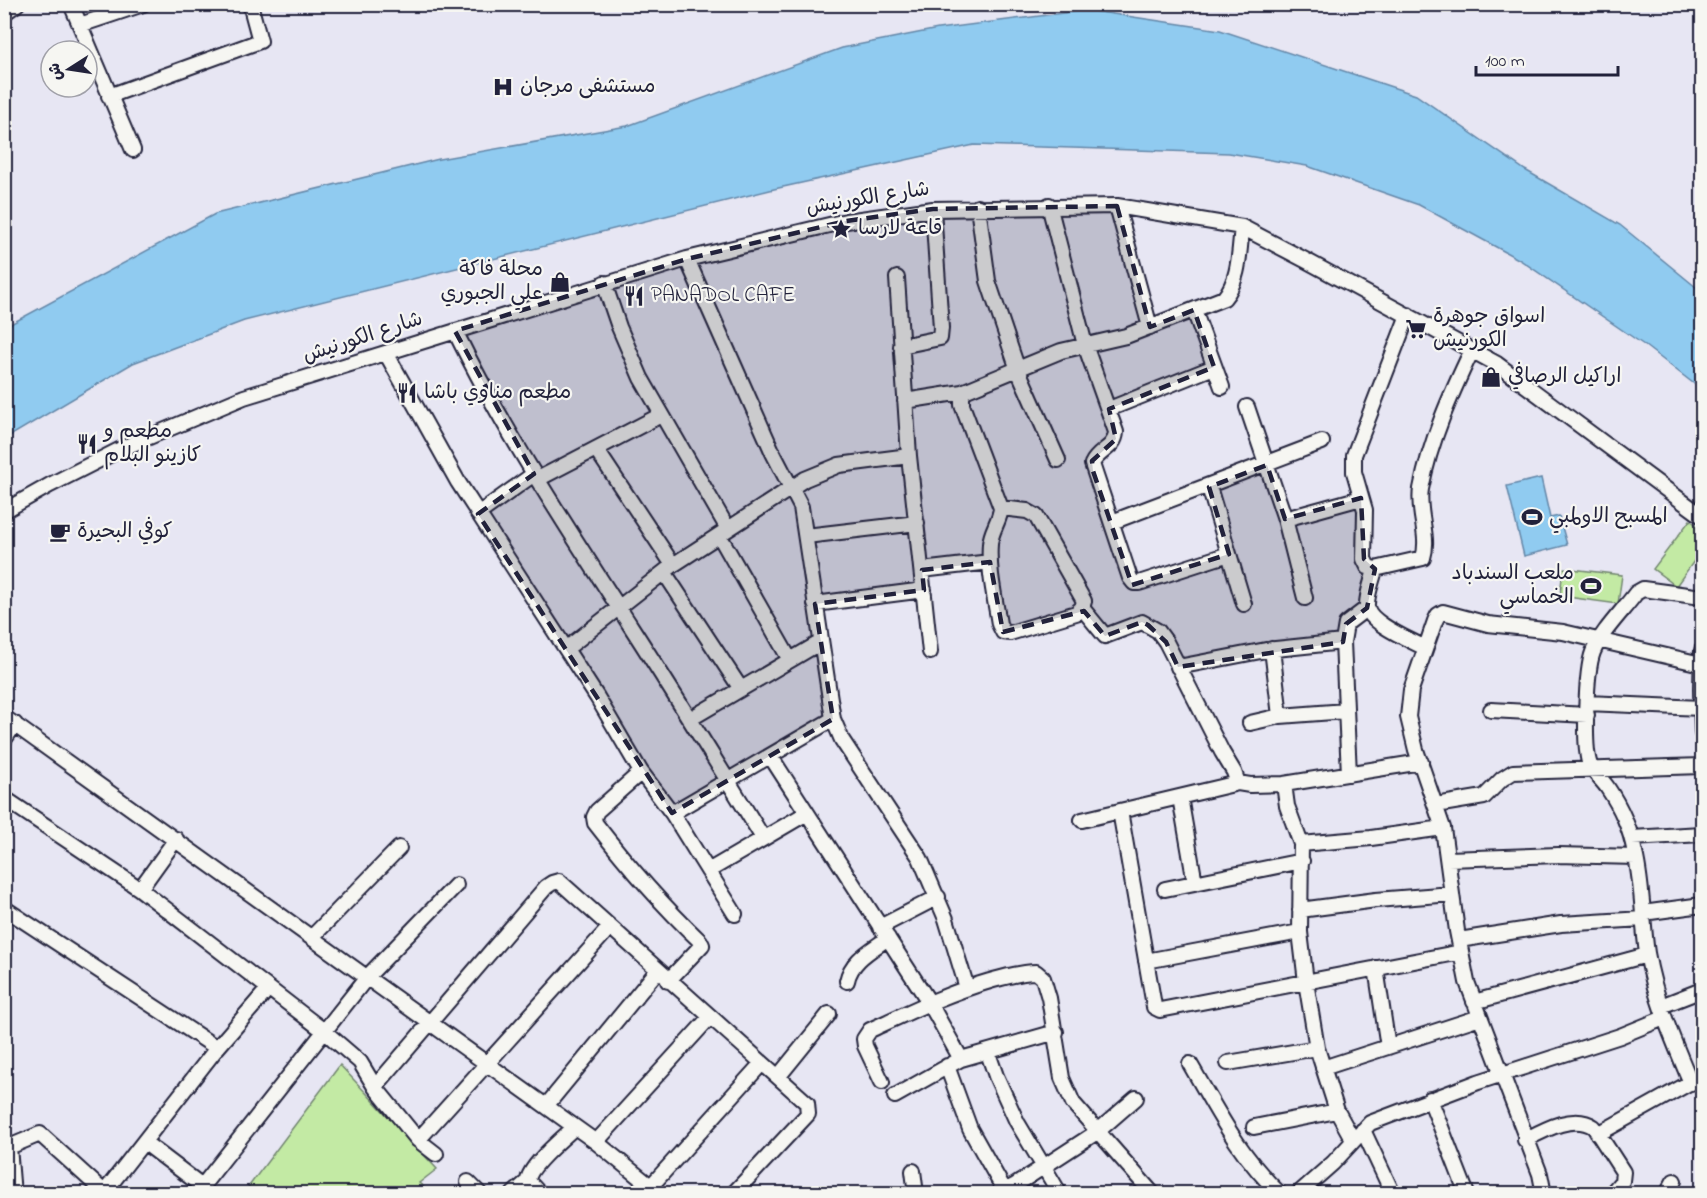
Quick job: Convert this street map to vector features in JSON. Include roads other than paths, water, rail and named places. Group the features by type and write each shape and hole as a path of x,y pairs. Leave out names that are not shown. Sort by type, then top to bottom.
{"street":[{"path":"4,13 17,4"},
{"path":"71,4 133,150"},
{"path":"80,25 143,4"},
{"path":"109,96 260,41 250,4"},
{"path":"1049,206 1085,345 1116,432 1113,444 1094,459 1092,464 1130,578 1134,583 1139,583 1229,554"},
{"path":"1117,206 1150,327"},
{"name":"شارع الكورنيش","path":"4,511 123,448 244,398 604,283 687,259 846,220 933,209 1117,206 1242,227 1497,364 1702,516"},
{"path":"978,207 988,281 1018,370 1058,460"},
{"path":"901,346 940,338 933,209"},
{"path":"905,401 962,392 1061,351 1126,336 1224,298 1231,290 1236,277 1242,227"},
{"path":"687,259 773,453 801,507 833,719 843,740 920,858 938,897 967,988"},
{"path":"897,278 909,456 930,652"},
{"path":"604,283 631,355 790,660"},
{"path":"1194,310 1222,387"},
{"path":"1408,315 1354,455 1354,472 1365,510 1364,559 1368,567 1376,569 1423,558 1426,549 1421,492 1440,427 1472,350"},
{"path":"455,330 477,374 536,476 763,838"},
{"path":"386,353 433,440 478,514 735,914"},
{"path":"1109,409 1214,367"},
{"path":"962,392 962,405 1001,508 1000,518 990,542 990,562 999,624 1003,632 1010,633 1076,613 1082,608 1083,601 1036,516 1027,511 1001,508"},
{"path":"1247,407 1285,519 1305,598"},
{"path":"478,514 536,476 596,449 661,415"},
{"path":"1112,522 1267,465 1322,442"},
{"path":"596,449 741,689"},
{"path":"566,649 669,569 792,487 839,465 909,456"},
{"path":"1209,487 1244,604"},
{"path":"1285,519 1361,498"},
{"path":"806,536 917,522"},
{"path":"922,570 990,562"},
{"path":"1376,569 1367,608 1369,614 1378,623 1425,648"},
{"path":"1598,1134 1697,1079 1663,1012 1647,955 1632,838 1621,808 1593,770 1589,760 1587,709 1592,654 1599,641 1636,593 1643,589 1702,597"},
{"path":"815,604 924,590"},
{"path":"1082,608 1106,636 1142,622 1158,631 1166,642 1238,783"},
{"path":"1349,774 1342,642 1346,624 1367,608"},
{"path":"1544,1194 1540,1174 1525,1140 1467,982 1443,828 1408,717 1411,690 1425,648 1438,615 1443,612 1488,624 1563,632 1599,641 1702,657 1702,733"},
{"path":"690,719 821,642"},
{"path":"1178,667 1272,650 1342,642"},
{"path":"1272,650 1280,716"},
{"path":"1491,710 1701,708"},
{"path":"1250,723 1280,716 1346,711"},
{"path":"672,813 833,719"},
{"path":"4,740 10,721 575,1126 656,1190 762,1063"},
{"path":"771,757 929,1002 961,1059"},
{"path":"1082,820 1238,783 1284,784 1421,762"},
{"path":"1436,805 1484,797 1502,779 1513,772 1702,766"},
{"path":"641,771 597,811 594,817 595,823 624,861 659,902 702,945 668,981"},
{"path":"1284,784 1287,806 1301,844 1300,932 1317,1048 1337,1111 1358,1135 1393,1194"},
{"path":"1180,797 1195,883"},
{"path":"4,798 140,889 324,1031 360,1062 375,1087 418,1140 436,1154"},
{"path":"1120,811 1154,1007 1160,1010 1376,968 1460,946 1561,924 1643,916 1702,904"},
{"path":"708,871 807,813"},
{"path":"1301,844 1371,838 1443,828"},
{"path":"1632,838 1702,834"},
{"path":"140,889 176,839"},
{"path":"312,937 399,848"},
{"path":"1448,859 1558,855 1636,857"},
{"path":"1165,889 1302,861"},
{"path":"375,1087 552,883 559,881 668,981 807,1103 808,1114 733,1194"},
{"path":"144,1142 199,1190 368,976 456,885"},
{"path":"1300,910 1376,900 1452,894"},
{"path":"847,981 848,974 856,961 884,933 938,897"},
{"path":"4,908 217,1048"},
{"path":"418,1140 609,927"},
{"path":"1146,962 1300,932"},
{"path":"1474,1002 1647,955"},
{"path":"1376,968 1389,1047"},
{"path":"546,1106 658,970"},
{"path":"882,1082 865,1046 864,1039 870,1030 929,1002 967,988 1022,972 1036,972 1043,978 1056,1032 1065,1087 1072,1103 1153,1194"},
{"path":"13,1194 9,1147 40,1134 103,1193 217,1048 268,989"},
{"path":"1298,1194 1333,1163 1370,1123 1430,1099 1620,1036 1702,990"},
{"path":"778,1077 829,1014"},
{"path":"596,1142 710,1017"},
{"path":"1323,1068 1479,1017"},
{"path":"895,1096 961,1059 1056,1032"},
{"path":"1228,1062 1317,1048"},
{"path":"988,1053 1017,1122 1060,1194"},
{"path":"1190,1064 1234,1141 1280,1194"},
{"path":"947,1066 970,1129 1002,1186 1008,1189 1097,1132 1136,1098"},
{"path":"1430,1099 1467,1194"},
{"path":"1254,1127 1337,1111"},
{"path":"1525,1140 1574,1121 1588,1123 1623,1172 1622,1180 1611,1194"},
{"path":"513,1194 528,1180 534,1167 575,1126"},
{"path":"914,1171 916,1194"},
{"path":"528,1180 540,1194"},
{"path":"468,1182 480,1194"}],"water":[{"path":"1086,10 1220,30 1416,95 1525,170 1620,225 1702,292 1702,390 1644,345 1520,260 1419,205 1307,166 1229,153 974,145 774,189 244,321 133,363 5,439 5,327 215,214 439,159 627,126 842,48 938,29"},
{"name":"المسبح الاولمبي","path":"1541,478 1550,518 1559,516 1567,545 1524,556 1507,486"}],"place":[{"name":"مستشفى مرجان","path":"503,87"},
{"name":"قاعة لارسا","path":"841,229"},
{"name":"محلة فاكة علي الجبوري","path":"560,282"},
{"name":"PANADOL CAFE","path":"634,296"},
{"name":"اسواق جوهرة الكورنيش","path":"1416,329"},
{"name":"اراكيل الرصافي","path":"1491,377"},
{"name":"مطعم مناوي باشا","path":"407,393"},
{"name":"مطعم و كازينو البلام","path":"87,444"},
{"name":"المسبح الاولمبي","path":"1532,517"},
{"name":"كوفي البحيرة","path":"60,532"},
{"name":"ملعب السندباد الخماسي","path":"1591,586"}]}
